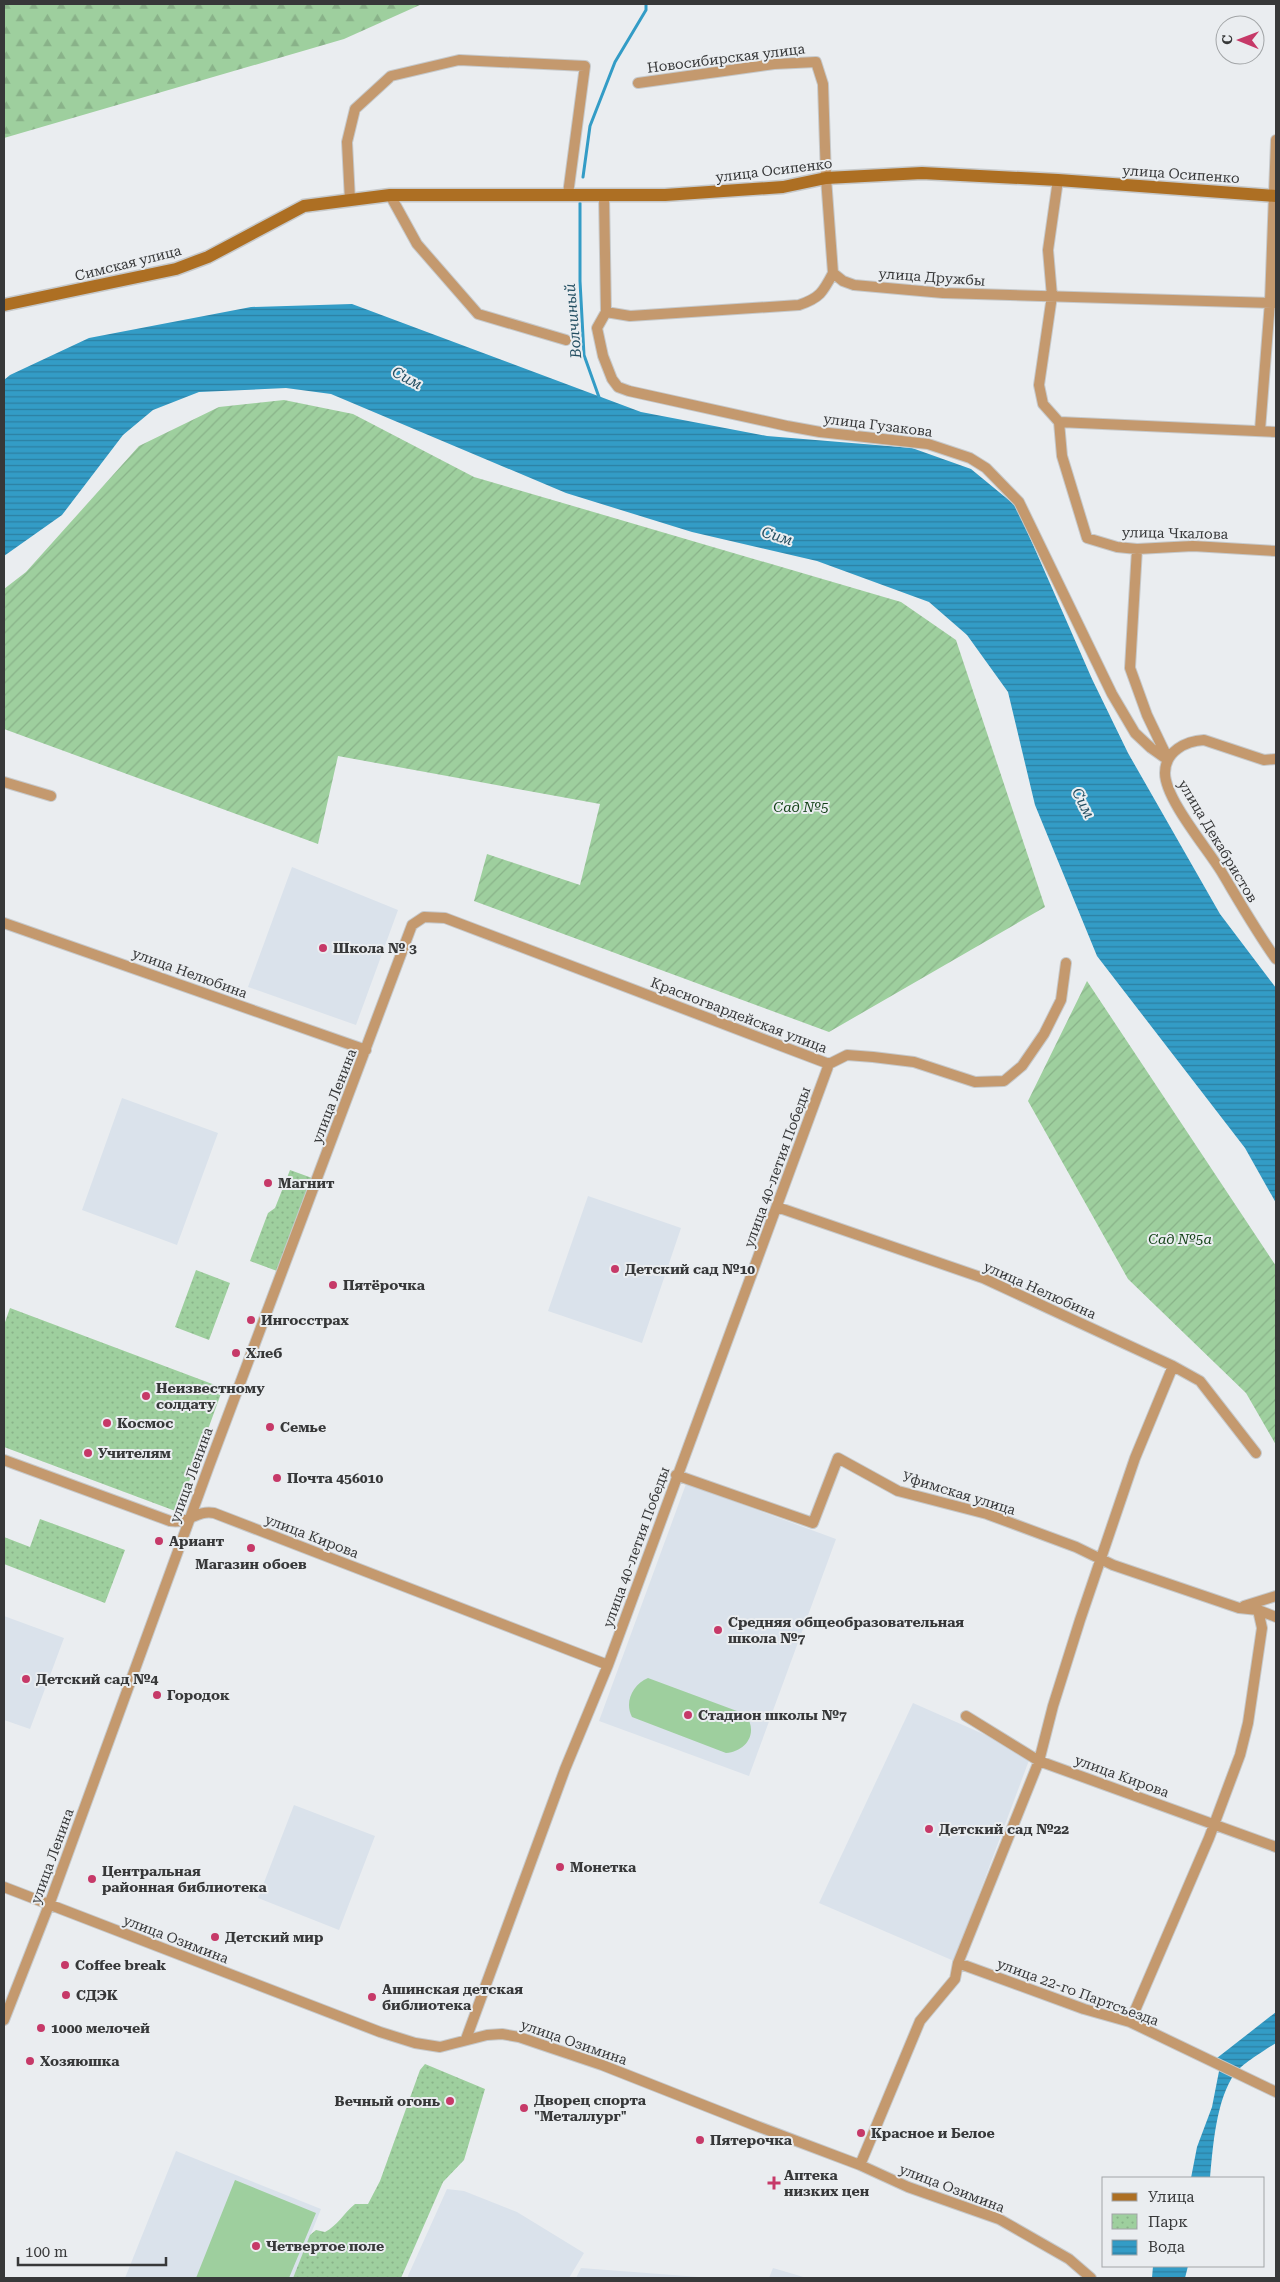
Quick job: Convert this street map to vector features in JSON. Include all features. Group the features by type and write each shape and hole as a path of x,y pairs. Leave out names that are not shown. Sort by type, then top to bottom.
{"main road":[{"name":"улица Осипенко","path":"279,218 304,206 390,195 665,195 783,187 826,178 922,174 1058,180 1276,196"},
{"name":"Симская улица","path":"4,306 176,269 208,257 279,218"}],"street":[{"path":"350,200 347,142 355,109 391,76 459,60 585,66 568,194"},
{"name":"Новосибирская улица","path":"638,83 774,64 816,62 823,84 826,178 833,273"},
{"path":"1260,430 1273,302 1276,140"},
{"path":"1058,180 1048,250 1052,296 1039,384 1043,404 1059,422 1276,432"},
{"path":"390,195 417,244 478,314 566,340"},
{"name":"улица Гузакова","path":"604,195 606,312 597,328 603,356 612,379 618,386 647,396 787,426 820,432 928,444 970,458 986,468 1019,502 1112,694 1135,733 1168,760"},
{"path":"606,312 630,316 798,305 815,299 825,289 833,273"},
{"name":"улица Дружбы","path":"833,273 843,281 854,285 942,293 1273,302"},
{"name":"улица Чкалова","path":"1059,422 1062,456 1087,538 1117,547 1137,549 1193,546 1276,550"},
{"path":"1137,549 1130,668 1147,715 1168,760 1180,745 1204,740 1264,760 1276,759"},
{"name":"улица Декабристов","path":"1168,760 1165,772 1168,788 1276,959"},
{"path":"4,782 51,796"},
{"name":"улица Ленина","path":"4,2020 49,1905 190,1519 412,926 424,918"},
{"name":"Красногвардейская улица","path":"424,918 445,918 830,1064 847,1055 914,1062 975,1082 1004,1081 1022,1066 1044,1034 1060,1000 1066,963"},
{"name":"улица Нелюбина","path":"4,923 366,1050"},
{"name":"улица 40-летия Победы","path":"466,2039 565,1769 608,1665 676,1475 830,1064"},
{"name":"улица Нелюбина","path":"777,1207 983,1278 1173,1366 1200,1381 1256,1453"},
{"path":"860,2165 920,2021 955,1979 958,1963 1039,1761 1066,1663 1135,1458 1173,1366"},
{"name":"Уфимская улица","path":"676,1475 813,1523 838,1458 898,1491 987,1514 1076,1547 1101,1560 1239,1608 1258,1610 1276,1617"},
{"name":"улица Кирова","path":"4,1460 170,1521 182,1522 205,1512 214,1513 608,1665"},
{"path":"1239,1608 1276,1596"},
{"path":"1130,2022 1209,1838 1240,1755 1248,1723 1262,1628 1258,1610"},
{"name":"улица Кирова","path":"966,1716 1039,1761 1276,1847"},
{"name":"улица Озимина","path":"4,1887 380,2032 415,2043 440,2047 487,2035 519,2037 602,2065 754,2126 860,2165 908,2187 999,2219 1069,2259 1091,2278"},
{"name":"улица 22-го Партсъезда","path":"958,1963 1084,2010 1130,2022 1191,2050 1241,2077 1276,2092"}],"shaded area":[{"name":"Школа № 3","path":"292,867 398,910 356,1025 248,987"},
{"path":"122,1098 218,1133 177,1245 82,1210"},
{"name":"Детский сад №10","path":"588,1196 681,1228 642,1343 548,1311"},
{"name":"Средняя общеобразовательная школа №7","path":"686,1484 836,1539 749,1776 599,1721"},
{"name":"Детский сад №4","path":"4,1616 64,1638 30,1729 4,1720"},
{"name":"Детский сад №22","path":"913,1703 1031,1755 954,1961 819,1903"},
{"path":"294,1805 375,1836 339,1930 258,1898"},
{"path":"176,2151 321,2209 293,2278 125,2278"},
{"path":"447,2189 464,2191 517,2212 584,2253 569,2278 407,2278"},
{"path":"581,2268 699,2277 702,2278 576,2278"},
{"path":"773,2268 807,2278 769,2278"}],"green space":[{"path":"4,4 422,4 344,39 4,138"},
{"name":"Сад №5","path":"284,400 353,414 474,477 901,602 956,640 1045,907 829,1032 474,901 487,854 580,885 600,804 338,756 318,844 4,729 4,589 26,572 139,446 219,407"},
{"name":"Сад №5а","path":"1087,981 1276,1266 1276,1445 1246,1393 1128,1279 1028,1101"},
{"path":"290,1170 312,1178 277,1271 250,1261 268,1213 275,1208"},
{"path":"196,1270 230,1283 209,1340 175,1327"},
{"path":"10,1308 223,1388 178,1512 4,1447 4,1325"},
{"path":"40,1519 125,1550 105,1603 4,1564 4,1537 30,1547"},
{"name":"Стадион школы №7","path":"648,1678 745,1714 751,1727 749,1739 740,1749 726,1753 632,1717 629,1705 631,1694 638,1685"},
{"path":"425,2064 485,2089 464,2160 443,2182 401,2278 293,2278 310,2235 316,2230 325,2232 337,2223 355,2204 368,2204 380,2181 420,2070"},
{"name":"Четвертое поле","path":"235,2180 316,2213 289,2278 196,2278"}],"water":[{"name":"Сим","path":"352,304 641,412 767,436 912,448 971,469 1016,506 1092,679 1128,753 1220,914 1276,988 1276,1203 1245,1148 1097,956 1035,805 1008,692 967,635 929,602 817,561 692,532 566,493 331,394 286,388 199,392 153,410 123,435 62,515 4,556 4,380 10,375 89,338 251,307"},
{"path":"1276,2012 1276,2043 1238,2069 1224,2096 1216,2124 1210,2177 1191,2177 1197,2147 1212,2107 1221,2061 1217,2058"},
{"path":"1153,2267 1188,2267 1185,2278 1152,2278"}],"waterway":[{"name":"Волчиный","path":"583,177 590,126 615,62 646,10 646,4"},
{"name":"Волчиный","path":"580,203 580,281 584,355 600,400"}],"place":[{"name":"Школа № 3","path":"323,948"},
{"name":"Магнит","path":"268,1183"},
{"name":"Детский сад №10","path":"615,1269"},
{"name":"Пятёрочка","path":"333,1285"},
{"name":"Ингосстрах","path":"251,1320"},
{"name":"Хлеб","path":"236,1353"},
{"name":"Неизвестному солдату","path":"146,1396"},
{"name":"Космос","path":"107,1423"},
{"name":"Семье","path":"270,1427"},
{"name":"Учителям","path":"88,1453"},
{"name":"Почта 456010","path":"277,1478"},
{"name":"Ариант","path":"159,1541"},
{"name":"Магазин обоев","path":"251,1548"},
{"name":"Средняя общеобразовательная школа №7","path":"718,1630"},
{"name":"Детский сад №4","path":"26,1679"},
{"name":"Городок","path":"157,1695"},
{"name":"Стадион школы №7","path":"688,1715"},
{"name":"Детский сад №22","path":"929,1829"},
{"name":"Монетка","path":"560,1867"},
{"name":"Центральная районная библиотека","path":"92,1879"},
{"name":"Детский мир","path":"215,1937"},
{"name":"Coffee break","path":"65,1965"},
{"name":"СДЭК","path":"66,1995"},
{"name":"Ашинская детская библиотека","path":"372,1997"},
{"name":"1000 мелочей","path":"41,2028"},
{"name":"Хозяюшка","path":"30,2061"},
{"name":"Вечный огонь","path":"450,2101"},
{"name":"Дворец спорта \"Металлург\"","path":"524,2108"},
{"name":"Красное и Белое","path":"861,2133"},
{"name":"Пятерочка","path":"700,2140"},
{"name":"Аптека низких цен","path":"774,2183"},
{"name":"Четвертое поле","path":"256,2246"}]}
